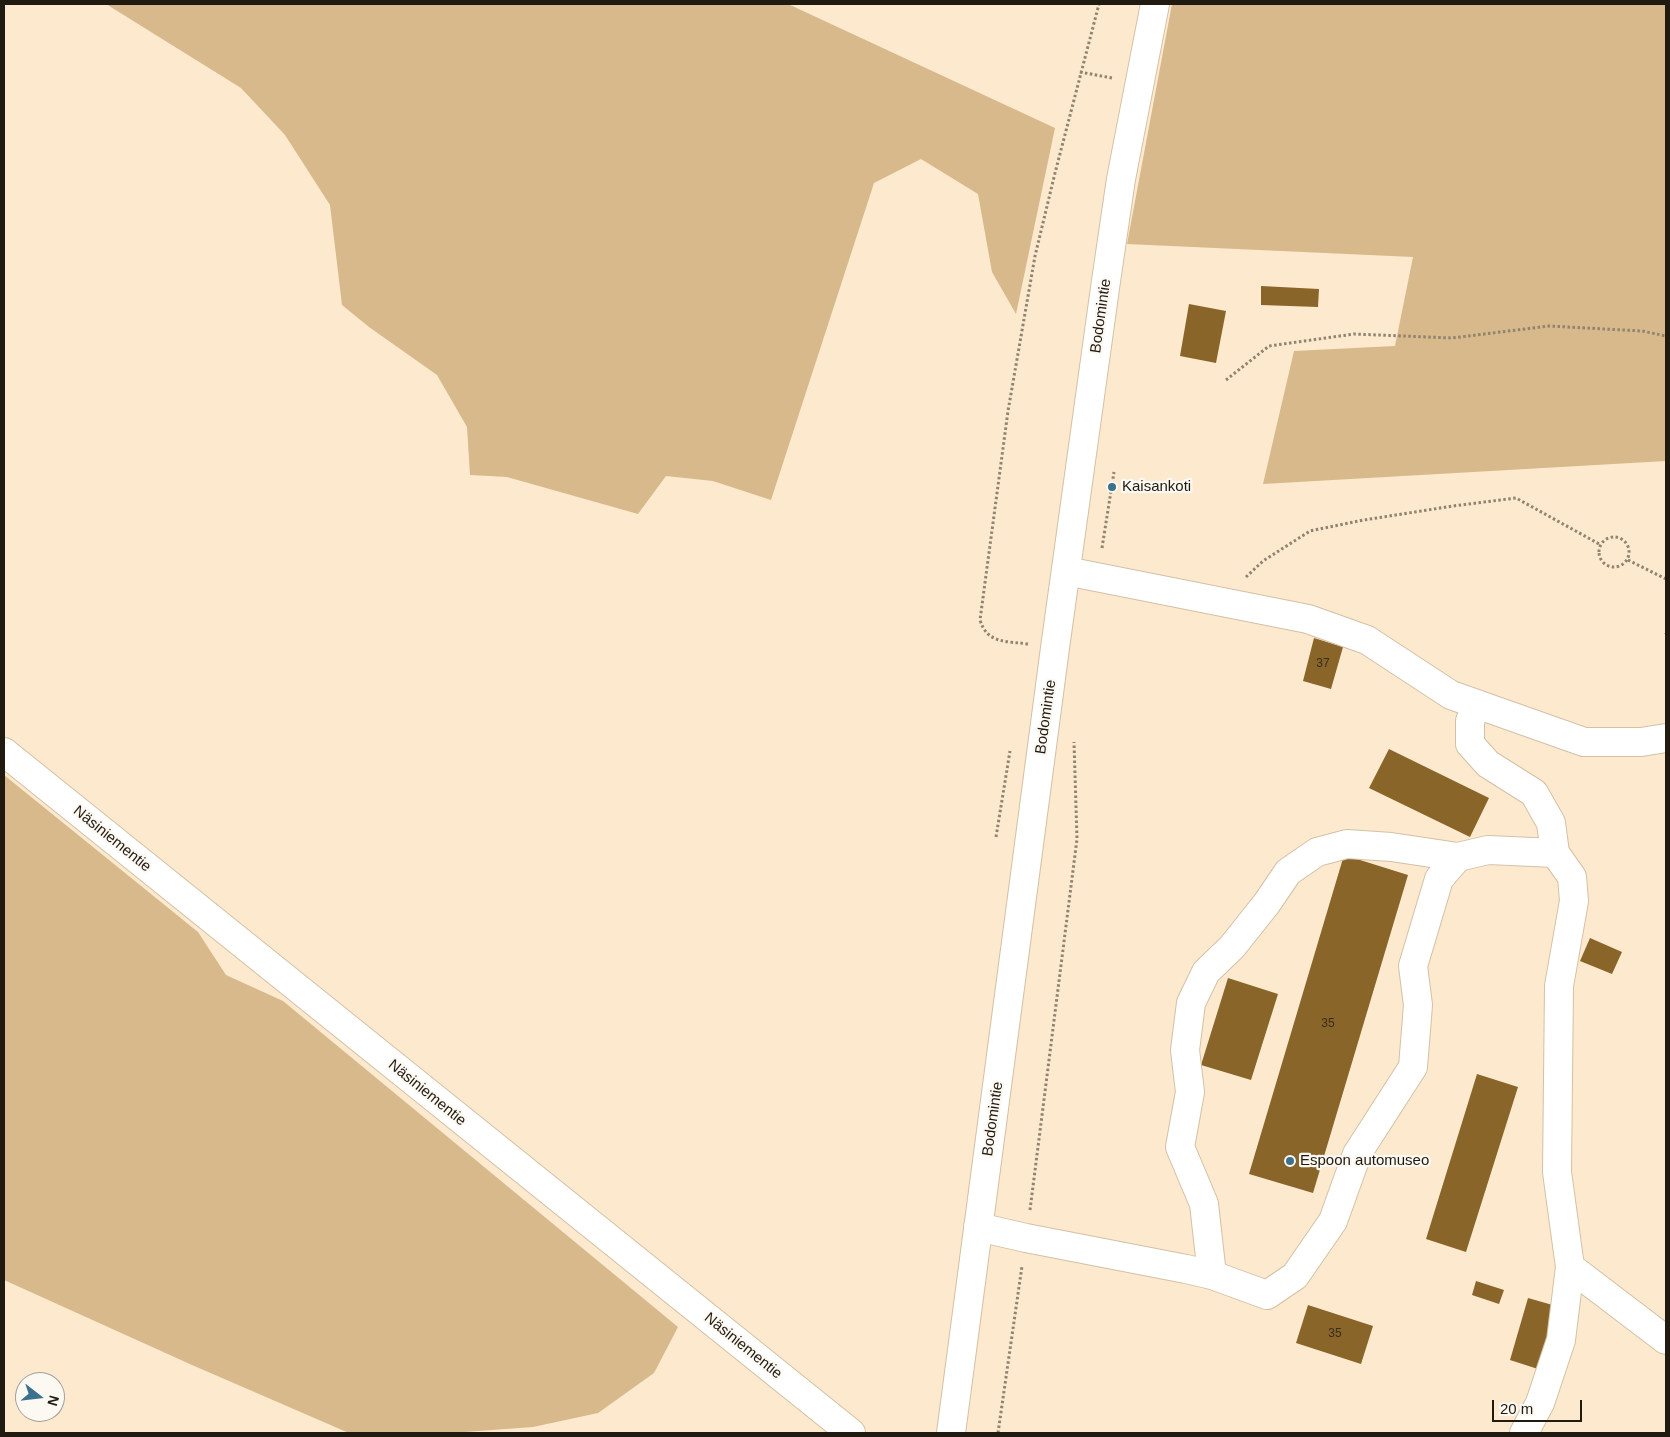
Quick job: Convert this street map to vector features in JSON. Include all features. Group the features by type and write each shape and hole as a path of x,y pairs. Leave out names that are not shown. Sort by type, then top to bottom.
{"main road":[{"name":"Bodomintie","path":"951,1433 1104,291 1122,179 1155,4"},
{"path":"1066,571 1308,619 1367,640 1451,695 1584,742 1641,742 1666,738"},
{"path":"1477,704 1470,721 1470,744 1488,764 1534,793 1551,823 1555,854 1572,877 1574,901 1559,986 1556,1172 1570,1267 1561,1340 1540,1403 1524,1433"},
{"name":"Näsiniementie","path":"4,752 851,1433"},
{"path":"1212,1275 1204,1204 1180,1147 1190,1092 1185,1050 1191,1003 1206,972 1232,947 1267,903 1288,872 1317,852 1347,844 1391,847 1458,857 1488,850 1555,854"},
{"path":"978,1228 1212,1275 1267,1295 1295,1276 1333,1221 1357,1154 1413,1066 1418,1005 1413,966 1439,879 1458,857"},
{"path":"1570,1267 1666,1340"}],"path":[{"path":"1029,644 992,638 983,630 980,620 1008,411 1035,256 1099,4"},
{"path":"1226,380 1268,346 1354,334 1452,338 1548,326 1642,330 1666,336"},
{"path":"1098,577 1114,472"},
{"path":"1220,601 1262,562 1310,531 1364,520 1453,506 1516,498 1601,545"},
{"path":"1612,537 1619,537 1625,540 1629,546 1628,560 1624,565 1617,568 1604,564 1599,552 1601,545 1612,537"},
{"path":"1628,560 1666,579"},
{"path":"998,1433 1026,1238 1077,839 1074,736"}],"shaded area":[{"path":"106,4 788,4 1055,128 1016,314 992,272 978,194 921,159 874,183 771,500 713,481 666,476 638,514 507,477 470,475 467,427 437,375 369,327 342,305 330,205 285,135 241,88"},
{"path":"1172,4 1666,4 1666,461 1263,484 1294,351 1395,346 1413,257 1127,244"},
{"path":"4,775 198,932 226,975 283,1001 678,1327 654,1373 598,1413 533,1427 451,1433 349,1433 4,1280"}],"building":[{"path":"1261,286 1319,289 1318,307 1261,305"},
{"path":"1189,304 1226,311 1216,363 1180,356"},
{"path":"1314,638 1343,647 1331,689 1303,681"},
{"path":"1389,749 1489,798 1470,837 1369,788"},
{"path":"1344,855 1408,875 1313,1193 1249,1174"},
{"path":"1590,938 1622,952 1612,974 1580,961"},
{"path":"1228,978 1278,994 1251,1080 1201,1065"},
{"path":"1477,1074 1518,1087 1466,1252 1426,1239"},
{"path":"1476,1281 1504,1290 1499,1304 1472,1295"},
{"path":"1528,1298 1556,1306 1538,1369 1510,1360"},
{"path":"1308,1305 1373,1326 1361,1364 1296,1343"}],"place":[{"name":"Kaisankoti","path":"1112,487"},
{"name":"Espoon automuseo","path":"1290,1161"}]}
